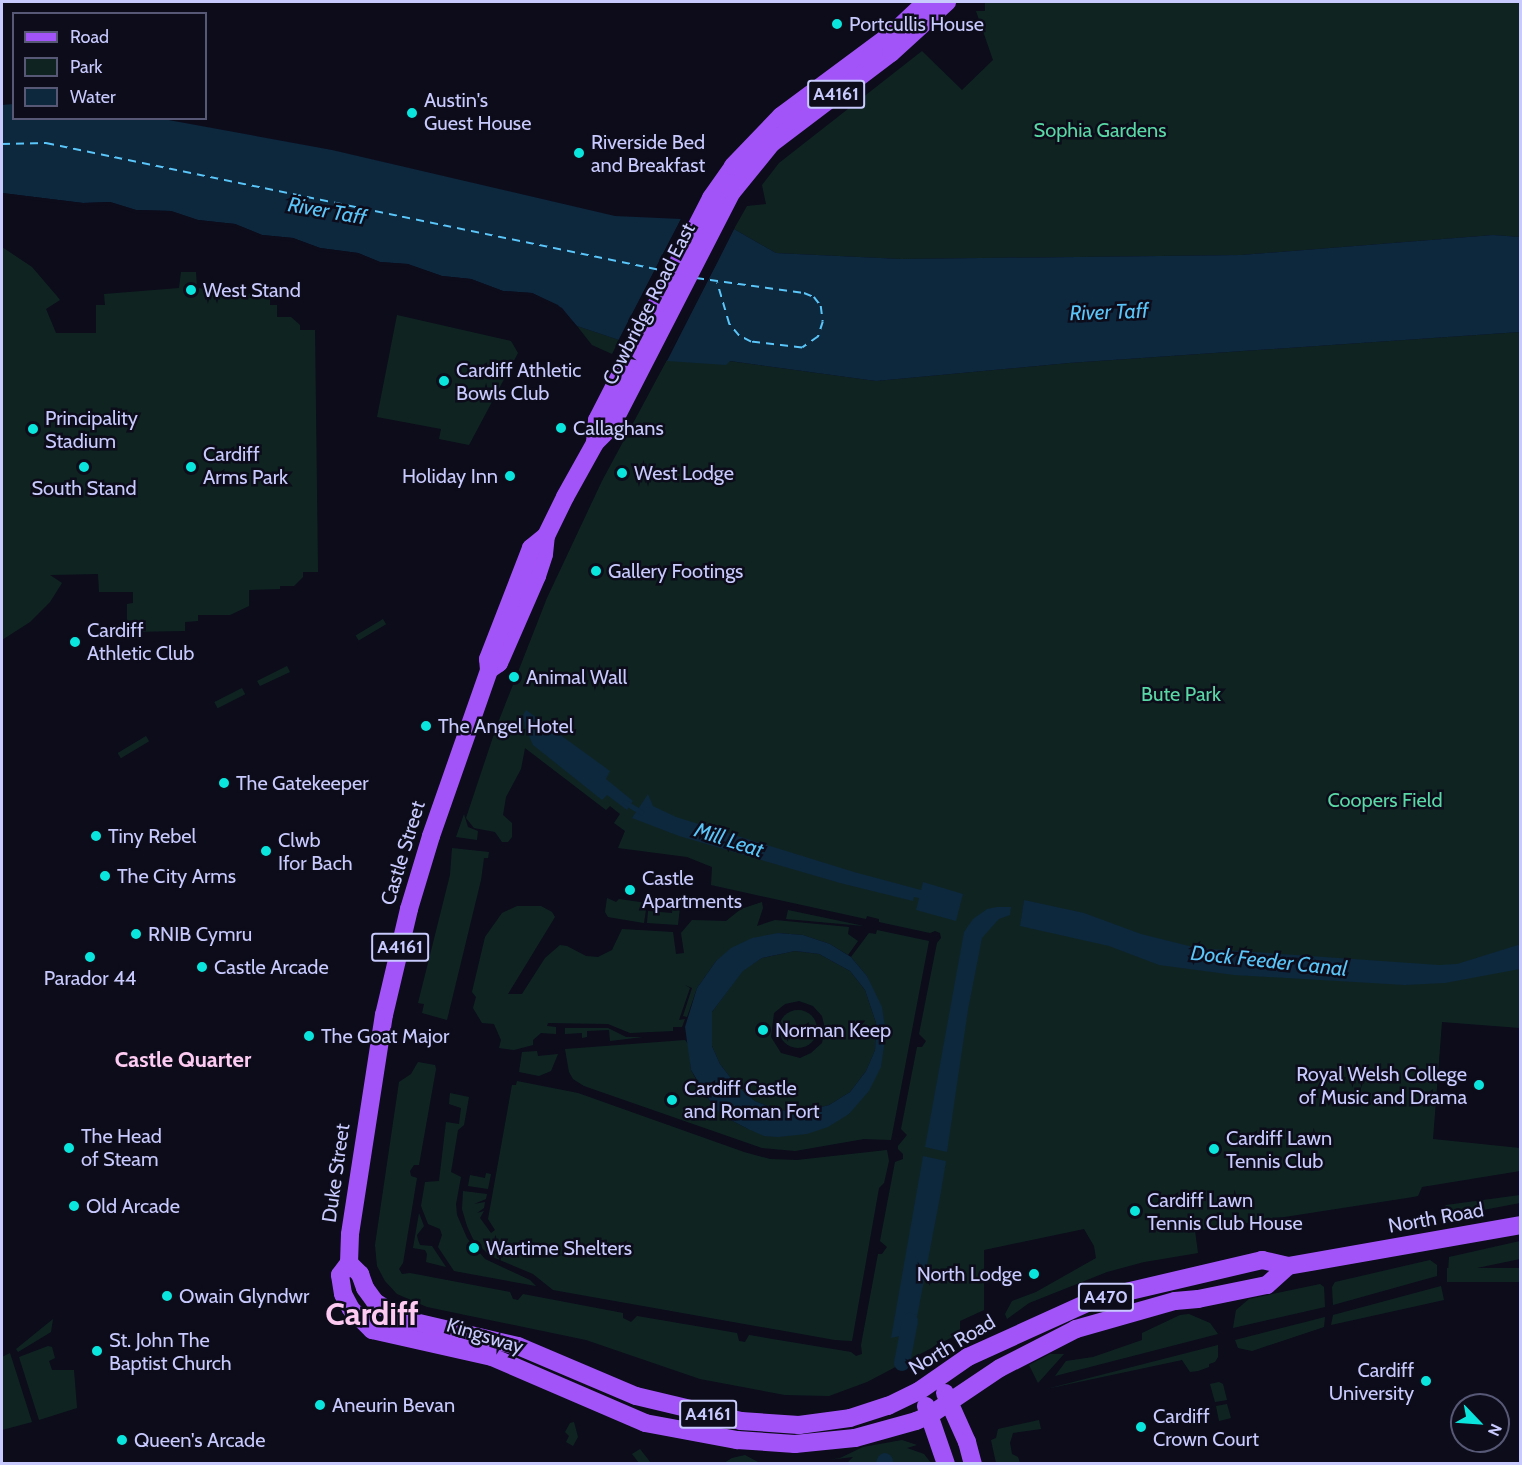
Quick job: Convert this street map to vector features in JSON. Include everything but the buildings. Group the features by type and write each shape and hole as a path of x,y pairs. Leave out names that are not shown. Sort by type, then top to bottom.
{"main road":[{"name":"Cowbridge Road East","path":"595,442 611,427 634,364 711,215 733,166 767,129 894,32 926,2"},
{"name":"Cowbridge Road East","path":"711,215 772,143 898,47 947,2"},
{"name":"Castle Street","path":"372,1090 392,979 418,875 489,670 499,663 537,576 544,554 546,536 595,442"},
{"name":"Duke Street","path":"349,1263 350,1234 372,1090"},
{"name":"North Road","path":"636,1396 741,1421 799,1425 857,1416 879,1410 919,1391 992,1345 1096,1299 1262,1260 1288,1266 1521,1225"},
{"name":"Kingsway","path":"636,1396 518,1346 392,1315 368,1294 360,1274 349,1263 340,1275 343,1294 351,1309 372,1330 492,1357 606,1408 660,1427 737,1440 814,1444 882,1432 930,1415"},
{"name":"A470","path":"930,1415 1000,1368 1076,1329 1175,1301 1198,1299 1267,1285 1288,1266"},
{"path":"938,1377 968,1442 973,1464"},
{"path":"919,1391 930,1415 946,1464"}],"green space":[{"name":"Sophia Gardens","path":"985,2 1520,2 1520,237 1493,235 1241,255 901,259 776,253 734,229 747,206 766,204 762,185 779,163 922,51 962,90 993,60 976,11 985,11"},
{"name":"Cardiff Arms Park","path":"2,247 32,267 60,300 46,309 56,333 96,333 96,305 105,305 104,294 179,288 181,272 196,272 197,288 266,295 270,299 270,305 277,305 277,317 291,317 300,325 300,330 315,330 318,572 303,572 303,577 294,586 249,590 249,606 230,615 198,615 198,621 185,622 185,631 127,632 127,604 133,603 133,592 99,592 98,574 50,575 62,583 50,602 30,622 2,640"},
{"name":"Cardiff Athletic Bowls Club","path":"397,315 511,341 518,353 469,445 439,439 441,429 377,417"},
{"path":"577,326 619,340 612,354 592,345"},
{"name":"Bute Park","path":"1520,332 1520,1028 1442,1022 1433,1139 1520,1148 1520,1171 1422,1187 1418,1196 1413,1197 1195,1231 1198,1253 1144,1262 1107,1272 1029,1303 1007,1319 1005,1314 1012,1301 1036,1292 1096,1258 1094,1246 1084,1229 984,1250 984,1310 960,1321 960,1333 867,1382 829,1396 785,1395 700,1379 586,1340 427,1307 397,1294 385,1281 377,1266 375,1245 399,1082 411,1074 418,1062 435,1065 436,1069 419,1165 414,1165 410,1171 411,1176 417,1178 403,1263 399,1269 402,1274 410,1273 510,1292 513,1299 518,1300 523,1294 623,1313 623,1318 631,1322 637,1316 737,1333 739,1341 745,1342 749,1335 851,1352 856,1356 862,1354 861,1345 878,1254 882,1254 887,1247 880,1241 895,1162 903,1159 898,1146 907,1135 901,1129 917,1047 922,1047 926,1041 919,1034 937,943 941,938 940,933 935,931 930,933 879,922 879,919 867,916 866,919 711,885 712,867 687,857 618,848 625,831 614,823 620,814 610,806 606,810 525,748 521,769 506,797 503,815 512,823 512,837 508,842 502,842 495,832 474,828 466,818 496,728 547,598 602,481 667,360 729,361 876,381 1069,363"},
{"path":"383,619 386,624 359,641 356,635"},
{"path":"287,666 290,672 260,686 257,681"},
{"path":"242,688 245,694 218,708 214,702"},
{"path":"146,736 149,741 121,758 118,753"},
{"path":"464,814 468,827 478,831 477,840 456,837"},
{"path":"452,848 489,852 488,858 484,858 481,880 447,1020 422,1013 424,1004 418,1003 450,875"},
{"path":"607,898 616,902 619,899 647,903 644,923 608,917 605,912"},
{"path":"762,902 763,908 757,926 775,920 849,927 848,934 858,941 848,955 830,944 803,935 778,933 716,961 697,988 687,1017 683,1016 692,988 685,985 690,988 679,1020 685,1019 682,1027 673,1027 673,1031 630,1033 608,1024 548,1023 547,1026 556,1027 556,1034 541,1033 533,1040 533,1045 514,1050 499,1048 501,1040 494,1024 482,1023 473,1008 476,997 472,992 485,937 502,913 517,906 541,906 552,912 555,917 508,994 522,994 545,958 560,945 567,946 586,956 598,957 612,950 622,929 673,932 676,954 684,953 681,933 692,920 726,921 741,909"},
{"path":"673,906 680,907 678,925 647,923 648,911 672,913"},
{"path":"788,910 864,926 786,919"},
{"path":"877,930 929,941 891,1140 864,1139 795,1151 762,1148 584,1086 573,1079 569,1072 565,1049 685,1040 689,1045 691,1070 704,1094 723,1116 748,1129 849,1114 886,1033 867,976 851,957 869,933 876,934"},
{"path":"795,951 819,954 850,971 865,990 876,1023 875,1050 866,1071 850,1092 829,1105 802,1112 778,1110 755,1101 737,1086 720,1064 712,1046 712,1012 743,970 762,958","holes":["799,1001 813,1006 822,1016 825,1029 822,1043 811,1053 800,1058 781,1053 771,1037 774,1013 785,1004"]},
{"path":"798,1010 812,1015 817,1029 812,1043 798,1048 784,1043 779,1029 784,1015"},
{"path":"565,1028 608,1028 626,1037 643,1037 610,1041 609,1030 587,1031 587,1037 582,1038 582,1033 565,1034"},
{"path":"537,1051 538,1056 558,1054 551,1071 539,1076 519,1072 522,1052"},
{"path":"517,1081 578,1093 744,1152 770,1159 797,1160 887,1150 889,1161 884,1183 879,1188 852,1341 835,1340 553,1290 533,1274 490,1256 473,1239 467,1226 462,1209 463,1191 487,1194 486,1199 474,1204 485,1202 484,1208 477,1213 484,1211 480,1218 491,1233 495,1230 488,1219 512,1085 516,1085"},
{"path":"450,1093 469,1097 464,1125 458,1130 451,1172 461,1177 456,1204 457,1215 467,1238 485,1259 530,1280 536,1286 454,1271 438,1247 442,1235 440,1229 428,1224 421,1206 425,1182 439,1181 446,1122 459,1124 461,1108 449,1104"},
{"path":"486,1173 491,1174 488,1189 468,1186 470,1175 485,1178"},
{"path":"1520,1195 1520,1203 1441,1218 1442,1210 1446,1205"},
{"path":"419,1213 424,1226 417,1235 420,1245 432,1246 446,1267 426,1262 425,1250 413,1248"},
{"path":"1520,1241 1520,1259 1448,1274 1449,1257"},
{"path":"1430,1260 1437,1265 1437,1276 1333,1305 1332,1287 1335,1282"},
{"path":"1447,1268 1520,1268 1520,1282 1447,1282"},
{"path":"1320,1284 1324,1287 1325,1307 1233,1328 1236,1310 1249,1299"},
{"path":"1441,1286 1444,1300 1331,1325 1333,1315"},
{"path":"1189,1314 1210,1323 1218,1334 1055,1376 1066,1361 1093,1357 1142,1340 1142,1333 1180,1315"},
{"path":"1325,1317 1324,1327 1252,1351 1238,1348 1235,1340"},
{"path":"53,1319 51,1332 18,1352 16,1349"},
{"path":"1218,1345 1218,1357 1215,1362 1198,1371 1190,1372 1182,1360 1046,1389"},
{"path":"48,1346 52,1347 55,1358 49,1361 52,1370 74,1370 77,1408 39,1420 19,1357"},
{"path":"10,1353 32,1422 2,1430 2,1357"},
{"path":"1050,1354 1064,1354 1038,1383 1029,1365"},
{"path":"1219,1382 1223,1384 1227,1400 1215,1402 1210,1384"},
{"path":"1227,1404 1231,1418 1219,1421 1216,1406"},
{"path":"1039,1420 1041,1429 1013,1433 1010,1443 1012,1454 1018,1457 1020,1463 996,1463 991,1440 996,1438 998,1429"},
{"path":"574,1422 578,1437 573,1446 566,1442 569,1436 565,1432 570,1423"},
{"path":"902,1440 917,1445 907,1448 924,1454 931,1463 841,1463 848,1462 853,1457 828,1460 840,1458 863,1447"},
{"path":"640,1449 651,1463 639,1463 632,1454"},
{"path":"745,1455 758,1462 771,1463 724,1463 732,1458"}],"water":[{"name":"River Taff","path":"12,104 12,120 168,120 332,150 615,216 681,219 619,340 577,326 558,305 532,293 503,291 471,279 442,276 408,264 380,262 358,253 320,248 293,238 262,235 235,224 198,220 171,211 136,210 110,202 83,203 2,193 2,105"},
{"name":"River Taff","path":"734,229 776,253 901,259 1241,255 1493,235 1520,237 1520,332 1069,363 876,381 730,361 726,365 667,361"},
{"path":"526,710 610,771 606,779 633,801 627,810 607,795 602,800 533,745 525,727 523,715"},
{"path":"648,794 653,806 676,817 854,872 921,890 923,882 963,894 956,921 916,910 919,898 914,897 913,901 840,883 679,836 632,818"},
{"path":"1024,900 1084,913 1141,934 1197,948 1439,965 1457,964 1518,945 1520,946 1520,969 1445,983 1405,985 1234,975 1159,965 1109,946 1020,926"},
{"path":"1011,907 1010,915 999,919 982,938 968,1010 947,1152 925,1147 964,932 973,919 987,909"},
{"path":"778,933 803,935 830,944 851,957 867,976 882,1007 886,1033 881,1067 869,1091 849,1114 828,1127 807,1134 764,1136 723,1116 713,1106 691,1070 685,1027 697,988 716,961 731,948 752,938","holes":["795,951 819,954 850,971 865,990 876,1023 875,1050 866,1071 850,1092 829,1105 802,1112 778,1110 755,1101 737,1086 720,1064 712,1046 712,1012 743,971 762,958"]},
{"path":"923,1156 946,1161 941,1192 914,1333 891,1338"}],"pier":[{"path":"2,193 83,203 110,202 136,210 171,211 198,220 235,224 262,235 293,238 320,248 358,253 380,262 407,264 442,276 471,279 503,291 532,293 562,308 580,330 556,308 531,296 503,294 470,282 441,279 407,267 379,265 357,256 319,251 292,241 261,238 234,227 197,223 170,214 135,213 109,205 82,206 2,196"},
{"path":"682,217 684,221 622,342 617,343"},
{"path":"735,227 665,363 665,356 731,228"}],"waterway":[{"name":"Mill Leat","path":"625,802 641,812"},
{"name":"Dock Feeder Canal","path":"902,1363 910,1321"}],"ferry route":[{"path":"2,144 46,143 665,271"},
{"path":"696,278 804,293 814,297 821,306 823,322 818,337 802,348 751,342 739,336 729,324 717,283"}],"place":[{"name":"Portcullis House","path":"837,24"},
{"name":"Austin's Guest House","path":"412,113"},
{"name":"Riverside Bed and Breakfast","path":"579,153"},
{"name":"West Stand","path":"191,290"},
{"name":"Cardiff Athletic Bowls Club","path":"444,381"},
{"name":"Callaghans","path":"561,428"},
{"name":"Principality Stadium","path":"33,429"},
{"name":"South Stand","path":"84,467"},
{"name":"Cardiff Arms Park","path":"191,467"},
{"name":"West Lodge","path":"622,473"},
{"name":"Holiday Inn","path":"510,476"},
{"name":"Gallery Footings","path":"596,571"},
{"name":"Cardiff Athletic Club","path":"75,642"},
{"name":"Animal Wall","path":"514,677"},
{"name":"The Angel Hotel","path":"426,726"},
{"name":"The Gatekeeper","path":"224,783"},
{"name":"Tiny Rebel","path":"96,836"},
{"name":"Clwb Ifor Bach","path":"266,851"},
{"name":"The City Arms","path":"105,876"},
{"name":"Castle Apartments","path":"630,890"},
{"name":"RNIB Cymru","path":"136,934"},
{"name":"Parador 44","path":"90,957"},
{"name":"Castle Arcade","path":"202,967"},
{"name":"Norman Keep","path":"763,1030"},
{"name":"The Goat Major","path":"309,1036"},
{"name":"Royal Welsh College of Music and Drama","path":"1479,1085"},
{"name":"Cardiff Castle and Roman Fort","path":"672,1100"},
{"name":"The Head of Steam","path":"69,1148"},
{"name":"Cardiff Lawn Tennis Club","path":"1214,1149"},
{"name":"Old Arcade","path":"74,1206"},
{"name":"Cardiff Lawn Tennis Club House","path":"1135,1211"},
{"name":"Wartime Shelters","path":"474,1248"},
{"name":"North Lodge","path":"1034,1274"},
{"name":"Owain Glyndwr","path":"167,1296"},
{"name":"St. John The Baptist Church","path":"97,1351"},
{"name":"Cardiff University","path":"1426,1381"},
{"name":"Aneurin Bevan","path":"320,1405"},
{"name":"Cardiff Crown Court","path":"1141,1427"},
{"name":"Queen's Arcade","path":"122,1440"}],"district":[{"name":"Castle Quarter","path":"183,1060"},
{"name":"Cardiff","path":"372,1314"}],"park label":[{"name":"Coopers Field","path":"1385,800"}]}
